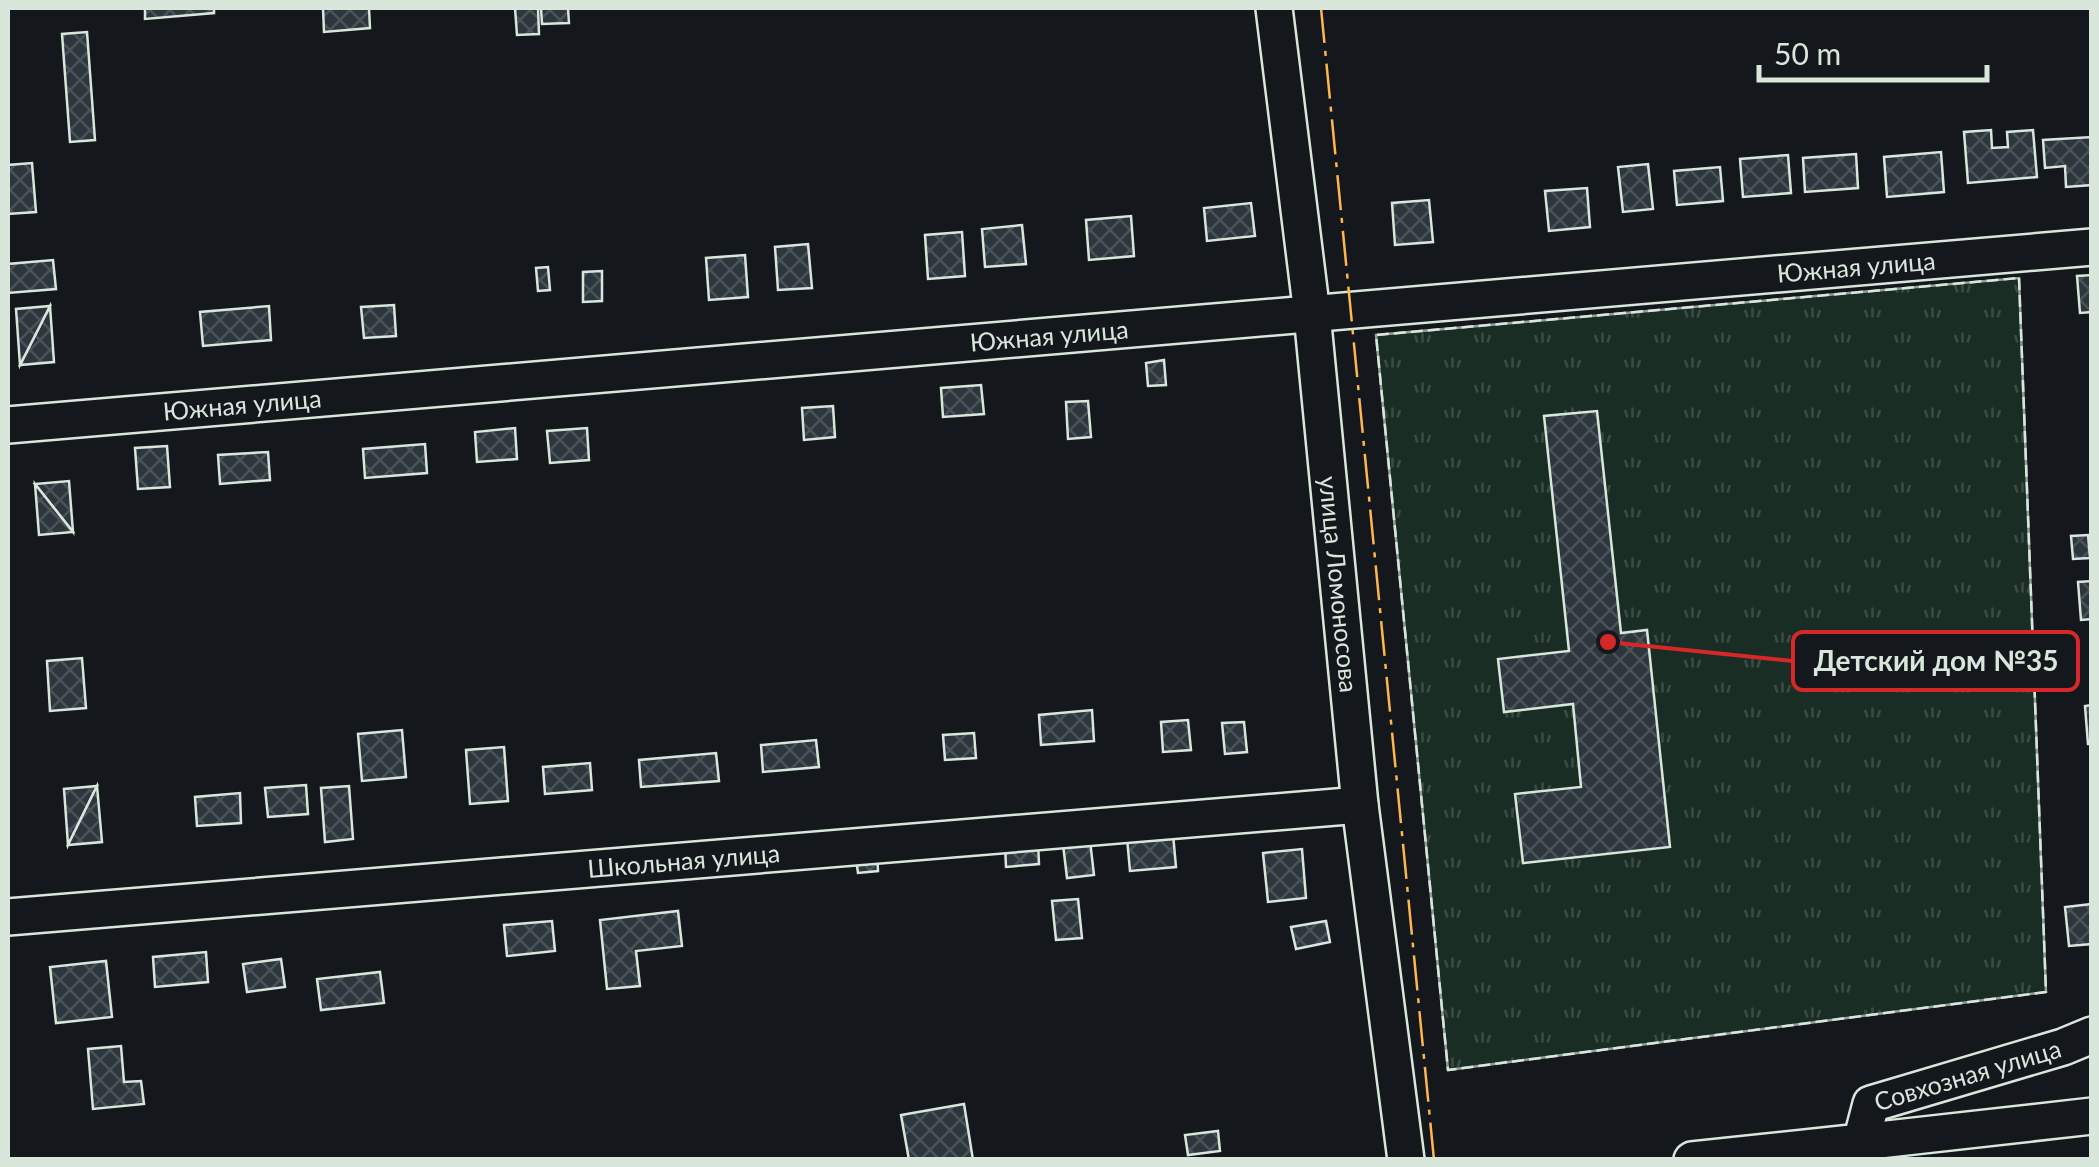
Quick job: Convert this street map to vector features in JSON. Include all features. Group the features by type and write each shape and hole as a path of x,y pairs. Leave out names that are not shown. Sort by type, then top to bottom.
{"street":[{"name":"улица Ломоносова","path":"1274,8 1312,314 1360,805 1406,1160"},
{"name":"Южная улица","path":"8,425 2092,247"},
{"name":"Школьная улица","path":"8,917 1360,805"},
{"name":"Совхозная улица","path":"1692,1160 1861,1142 1871,1104 2092,1035"},
{"path":"1861,1142 2092,1116"}],"green space":[{"path":"2019,278 2046,992 1448,1070 1376,335"}],"building":[{"path":"145,8 214,8 214,13 145,19"},
{"path":"323,8 369,8 370,28 324,32"},
{"path":"515,8 538,8 539,34 517,35"},
{"path":"541,8 568,8 569,23 542,24"},
{"path":"87,32 95,140 70,142 62,34"},
{"path":"1991,130 1992,148 2008,147 2007,132 2033,130 2037,177 1968,183 1964,132"},
{"path":"2092,137 2092,185 2066,187 2065,166 2045,168 2043,140"},
{"path":"1941,152 1944,192 1887,197 1884,157"},
{"path":"1856,154 1858,188 1805,192 1803,158"},
{"path":"1788,155 1791,193 1743,197 1740,159"},
{"path":"32,163 36,212 8,214 8,165"},
{"path":"1648,164 1653,209 1623,212 1618,167"},
{"path":"1720,167 1723,201 1677,205 1674,171"},
{"path":"1587,188 1590,227 1549,231 1545,191"},
{"path":"1429,200 1433,242 1395,245 1392,203"},
{"path":"1251,203 1255,236 1207,241 1204,208"},
{"path":"1131,216 1134,256 1089,260 1086,220"},
{"path":"1022,225 1026,264 985,267 982,229"},
{"path":"962,232 965,276 928,279 925,235"},
{"path":"808,244 812,288 778,290 775,247"},
{"path":"745,255 748,297 709,300 706,258"},
{"path":"53,260 56,289 8,293 8,264"},
{"path":"548,267 550,290 538,291 536,268"},
{"path":"602,271 602,301 583,302 583,272"},
{"path":"2092,275 2092,312 2080,313 2077,276"},
{"path":"394,305 396,336 364,338 361,307"},
{"path":"50,306 54,362 20,365"},
{"path":"50,306 20,365 16,309"},
{"path":"269,306 271,340 203,346 200,312"},
{"path":"1164,360 1166,385 1148,386 1146,363"},
{"path":"981,385 984,414 943,417 941,388"},
{"path":"1088,401 1091,437 1068,439 1066,402"},
{"path":"833,406 835,437 804,440 802,408"},
{"path":"1597,411 1621,633 1647,630 1670,847 1523,863 1515,794 1581,787 1573,704 1504,712 1498,659 1569,651 1544,416"},
{"path":"515,428 517,459 477,462 475,432"},
{"path":"587,428 589,460 550,463 547,431"},
{"path":"425,444 427,473 365,478 363,449"},
{"path":"167,446 170,487 138,489 135,448"},
{"path":"268,452 270,480 220,484 218,455"},
{"path":"69,481 73,532 35,484"},
{"path":"35,484 73,532 39,535"},
{"path":"2088,535 2090,558 2073,559 2071,536"},
{"path":"2092,581 2092,619 2081,620 2078,582"},
{"path":"82,658 86,708 50,711 47,661"},
{"path":"2092,705 2092,744 2088,744 2085,706"},
{"path":"1092,710 1094,741 1041,745 1039,715"},
{"path":"1188,720 1191,750 1163,752 1161,722"},
{"path":"1244,722 1247,752 1225,754 1222,723"},
{"path":"402,730 406,777 362,781 358,734"},
{"path":"974,733 976,758 945,760 943,735"},
{"path":"816,740 819,767 763,772 761,745"},
{"path":"504,747 508,801 470,804 466,750"},
{"path":"716,753 719,781 641,787 639,760"},
{"path":"590,763 592,790 545,794 543,767"},
{"path":"306,785 308,814 268,817 265,788"},
{"path":"97,786 68,845 64,789"},
{"path":"97,786 102,842 68,845"},
{"path":"349,786 353,839 325,842 321,788"},
{"path":"240,793 241,823 197,826 195,797"},
{"path":"1089,832 1094,875 1067,878 1062,836"},
{"path":"1173,834 1176,867 1130,871 1127,838"},
{"path":"1038,842 1039,864 1006,867 1005,845"},
{"path":"1302,849 1306,898 1268,902 1263,853"},
{"path":"877,850 878,871 858,873 855,852"},
{"path":"1078,899 1082,938 1056,940 1052,901"},
{"path":"2092,904 2092,944 2069,946 2065,907"},
{"path":"678,911 682,946 636,951 640,986 607,989 600,920"},
{"path":"552,921 555,951 507,956 504,925"},
{"path":"1326,921 1330,942 1296,949 1291,927"},
{"path":"206,952 208,982 155,987 153,957"},
{"path":"281,959 285,987 247,992 243,964"},
{"path":"106,961 112,1017 56,1023 50,967"},
{"path":"380,972 384,1003 321,1010 317,979"},
{"path":"121,1046 124,1082 141,1081 144,1104 93,1109 88,1049"},
{"path":"964,1104 973,1160 909,1160 901,1115"},
{"path":"1218,1131 1220,1151 1188,1155 1185,1135"}],"fence":[{"path":"2019,278 2046,992 1448,1070 1376,335 2019,278"}],"power":[{"path":"1321,8 1434,1160"}],"place":[{"name":"Детский дом №35","path":"1608,642"}]}
